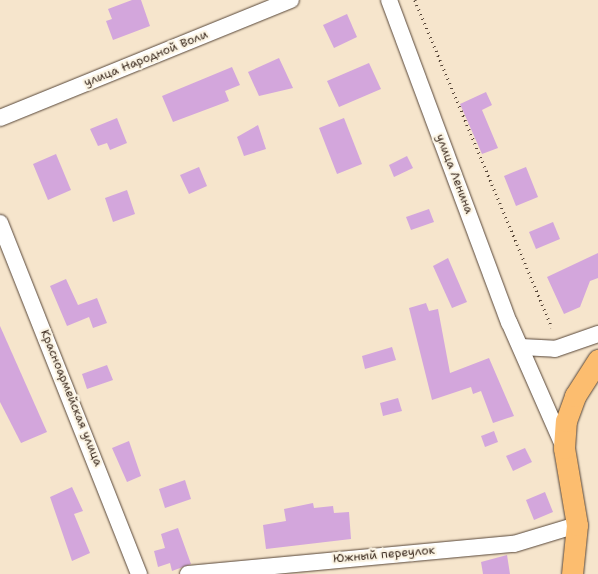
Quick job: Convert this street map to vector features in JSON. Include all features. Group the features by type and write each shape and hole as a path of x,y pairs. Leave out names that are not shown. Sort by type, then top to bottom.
{"main road":[{"path":"572,574 577,525 564,448 566,421 575,396 598,360"}],"street":[{"name":"улица Народной Воли","path":"0,118 291,0"},
{"name":"улица Ленина","path":"389,0 520,347 564,448"},
{"name":"Красноармейская улица","path":"0,223 139,574"},
{"path":"520,347 555,349 598,334"},
{"name":"Южный переулок","path":"188,574 514,544 577,525"}],"path":[{"path":"415,0 552,328"}],"building":[{"path":"132,0 141,0 150,26 113,40 106,21 112,19 108,9"},
{"path":"347,14 357,37 334,48 323,25"},
{"path":"279,58 293,88 259,96 248,72"},
{"path":"369,63 381,89 339,107 327,81"},
{"path":"232,67 240,85 225,91 229,101 173,122 162,96"},
{"path":"486,92 492,105 482,110 498,148 482,154 460,104"},
{"path":"117,118 127,143 110,150 107,143 98,146 90,129"},
{"path":"344,118 362,164 337,174 319,128"},
{"path":"258,125 266,149 244,156 237,137"},
{"path":"56,154 71,190 48,200 33,164"},
{"path":"407,156 413,168 394,177 389,165"},
{"path":"199,167 207,186 189,194 180,175"},
{"path":"526,167 538,197 516,206 504,176"},
{"path":"127,190 135,214 113,222 105,198"},
{"path":"429,209 434,222 411,230 406,217"},
{"path":"553,222 560,239 536,249 529,232"},
{"path":"598,253 598,278 590,281 580,307 564,314 547,277"},
{"path":"448,258 467,302 452,308 433,266"},
{"path":"66,279 78,305 97,298 107,323 93,328 89,317 67,326 50,286"},
{"path":"426,303 429,311 438,309 450,373 489,358 514,416 493,423 481,391 473,394 471,387 432,400 409,308"},
{"path":"0,326 47,432 21,443 0,402"},
{"path":"392,347 396,360 365,369 362,356"},
{"path":"107,365 113,380 87,389 82,374"},
{"path":"398,398 402,411 383,416 380,403"},
{"path":"494,431 498,442 485,447 481,436"},
{"path":"129,441 141,476 127,482 112,448"},
{"path":"525,448 532,462 513,471 506,456"},
{"path":"185,480 191,499 165,508 159,489"},
{"path":"72,487 83,511 74,514 90,553 72,561 50,497"},
{"path":"545,492 553,512 534,520 526,500"},
{"path":"313,503 314,508 333,506 334,513 349,512 351,539 266,549 263,525 286,521 284,509"},
{"path":"178,528 191,564 172,571 170,563 158,567 154,551 165,548 161,534"},
{"path":"507,555 510,574 483,574 481,562"}]}
